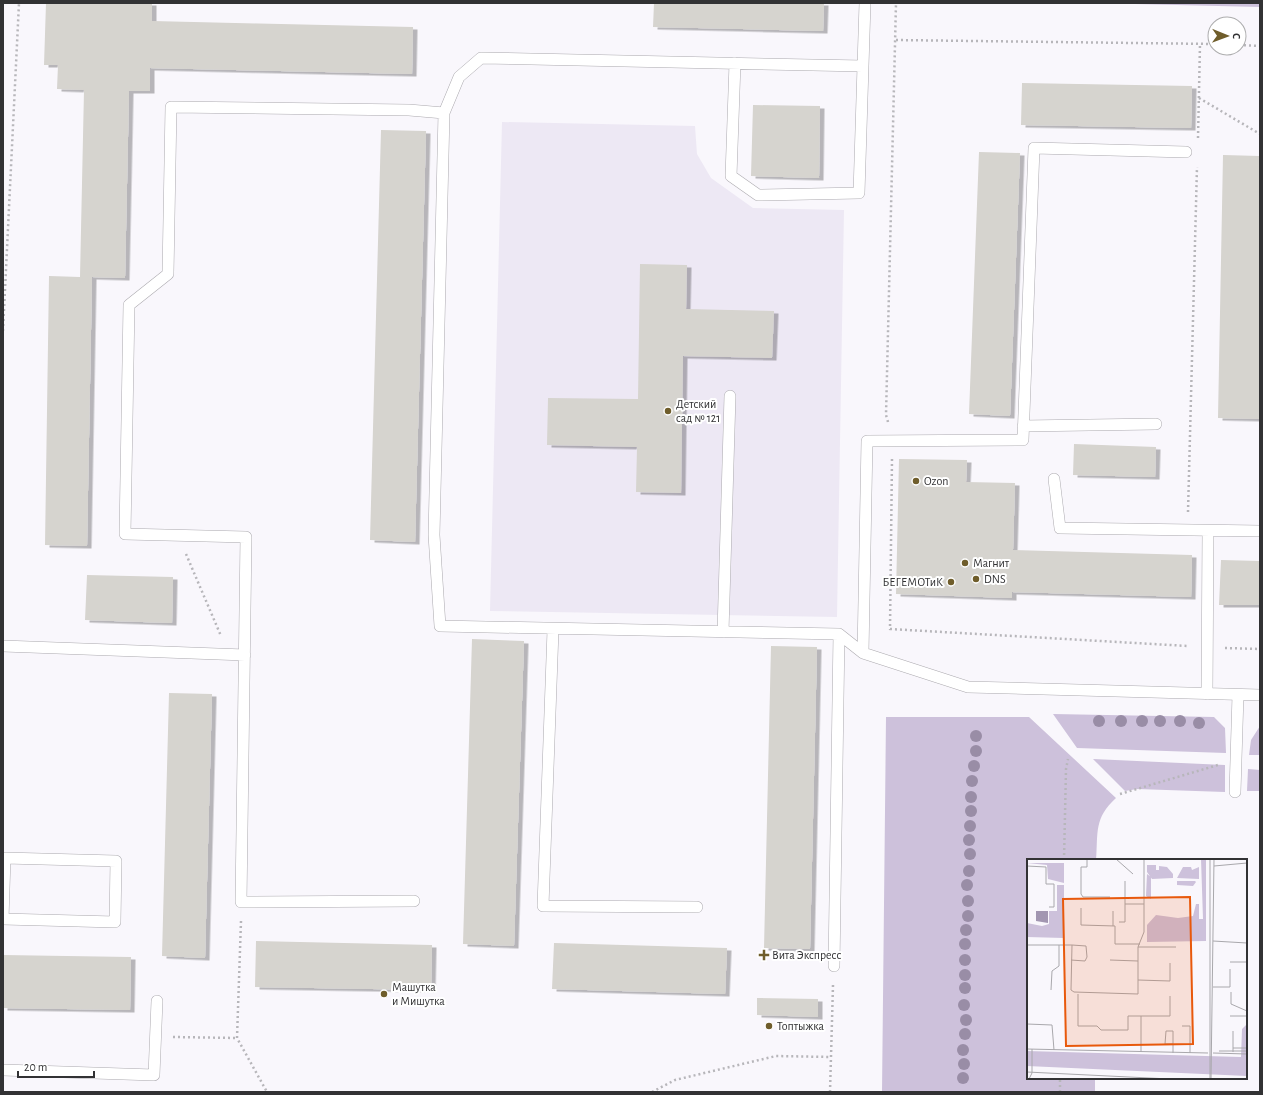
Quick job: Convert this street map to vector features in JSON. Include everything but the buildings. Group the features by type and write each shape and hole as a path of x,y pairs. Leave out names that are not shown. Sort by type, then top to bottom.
{"lane":[{"path":"735,63 731,176 758,195 858,193 865,3"},
{"path":"863,66 481,58 459,77 444,113 434,535 440,626 553,630 839,634 863,653 968,687 1260,695"},
{"path":"414,901 241,902 246,537 126,534 130,305 168,274 171,107 409,110 444,113"},
{"path":"863,653 867,441 1023,440 1034,148 1186,152"},
{"path":"723,632 730,396"},
{"path":"1023,426 1156,424"},
{"path":"1054,479 1060,528 1260,531"},
{"path":"1207,694 1206,647 1208,531"},
{"path":"553,630 543,906 697,907"},
{"path":"834,966 839,634"},
{"path":"3,646 245,655"},
{"path":"1235,792 1238,695"},
{"path":"5,858 116,861 115,922 3,919 5,858"},
{"path":"3,1070 154,1075 157,1001"}],"path":[{"path":"3,332 19,3"},
{"path":"896,3 886,415 892,441 890,629 1182,646"},
{"path":"895,40 1207,44"},
{"path":"1198,146 1200,44"},
{"path":"1247,45 1260,46"},
{"path":"1199,98 1260,134"},
{"path":"1187,530 1197,161"},
{"path":"178,535 229,655"},
{"path":"1206,647 1260,649"},
{"path":"1064,859 1066,769 1068,759"},
{"path":"1120,794 1236,760"},
{"path":"241,902 237,1038 267,1092"},
{"path":"830,1092 834,966"},
{"path":"156,1037 237,1038"},
{"path":"652,1092 675,1080 776,1056 831,1057"},
{"path":"1060,1079 1060,1092"}],"shaded area":[{"path":"1093,3 1260,3 1260,7"},
{"name":"Детский сад № 121","path":"502,122 695,126 697,154 711,178 753,208 844,210 837,617 490,611"},
{"path":"1053,714 1214,717 1225,728 1226,753 1077,748"},
{"path":"886,717 1029,717 1116,798 1104,812 1098,826 1096,859 1027,859 1027,1079 1095,1079 1095,1092 882,1092"},
{"path":"1260,726 1260,755 1249,755 1251,740"},
{"path":"1093,759 1225,765 1225,792 1137,789 1125,791"},
{"path":"1248,769 1260,770 1260,791 1247,791"}],"place":[{"name":"Детский сад № 121","path":"668,411"},
{"name":"Ozon","path":"916,481"},
{"name":"Магнит","path":"965,563"},
{"name":"DNS","path":"976,579"},
{"name":"БЕГЕМОТиК","path":"951,582"},
{"name":"Вита Экспресс","path":"764,955"},
{"name":"Машутка и Мишутка","path":"384,994"},
{"name":"Топтыжка","path":"769,1026"}]}
